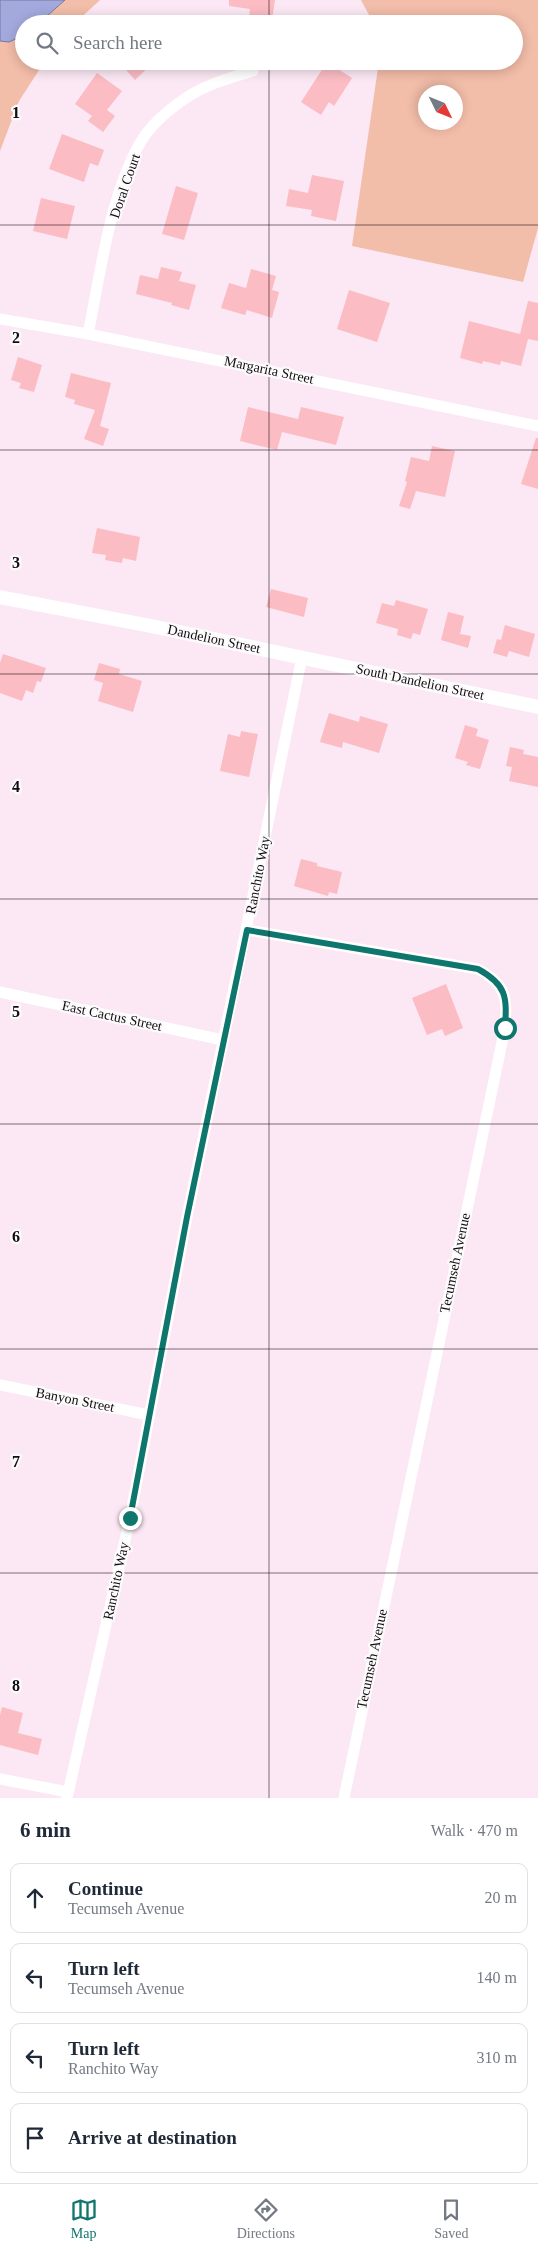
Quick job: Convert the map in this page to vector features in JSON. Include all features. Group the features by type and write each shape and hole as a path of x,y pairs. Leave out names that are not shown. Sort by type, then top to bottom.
{"street":[{"name":"Doral Court","path":"88,334 113,215 127,169 141,142 155,124 183,100 215,82 253,71"},
{"name":"Margarita Street","path":"0,319 88,334 538,426"},
{"name":"Dandelion Street","path":"0,597 302,658"},
{"name":"South Dandelion Street","path":"302,658 538,707"},
{"name":"Ranchito Way","path":"68,1795 130,1518 223,1040 302,658"},
{"name":"Tecumseh Avenue","path":"247,930 478,969 494,978 502,988 506,1003 505,1028 344,1798"},
{"name":"East Cactus Street","path":"0,992 223,1040"},
{"name":"Banyon Street","path":"0,1385 150,1415"},
{"path":"0,1779 68,1795"}],"shaded area":[{"path":"0,0 100,0 84,15 15,15 15,70 39,70 19,101 0,151"},
{"path":"361,0 538,0 538,228 523,282 352,246 378,70 523,70 523,15 369,15"}],"water":[{"path":"0,0 65,0 48,15 15,15 15,39 9,42 0,41"}],"building":[{"path":"229,0 275,0 273,15 249,15 250,9 229,6"},
{"path":"126,70 146,70 135,80"},
{"path":"322,70 340,70 352,78 334,106 329,102 321,115 301,102"},
{"path":"97,73 122,91 107,110 115,116 103,132 88,121 92,116 75,104"},
{"path":"62,134 104,150 98,166 90,163 84,182 49,169"},
{"path":"312,175 344,181 336,221 311,216 312,210 286,206 289,189 308,193"},
{"path":"176,186 198,193 184,240 162,234"},
{"path":"41,198 75,206 67,239 33,231"},
{"path":"161,267 182,272 179,281 196,285 189,310 171,305 172,303 136,294 140,275 158,279"},
{"path":"251,269 276,276 272,290 279,292 272,318 247,310 245,315 221,308 229,283 246,288"},
{"path":"349,290 390,303 377,342 337,329"},
{"path":"528,301 538,303 538,341 528,339 521,366 501,361 500,365 483,361 482,364 460,358 469,321 520,334"},
{"path":"18,357 42,365 34,392 19,388 21,383 11,380"},
{"path":"71,373 111,383 100,426 109,429 103,446 84,439 95,410 74,404 75,400 65,397"},
{"path":"248,407 298,419 301,407 344,417 336,445 282,432 277,450 240,441"},
{"path":"536,438 538,438 538,489 521,484"},
{"path":"432,446 455,451 445,497 416,491 410,509 399,506 407,482 405,481 411,457 429,461"},
{"path":"97,528 140,537 136,561 123,558 122,563 105,560 106,555 92,553"},
{"path":"271,589 308,598 304,617 266,607"},
{"path":"396,600 428,609 420,635 413,633 411,639 397,635 398,629 376,623 382,603 394,606"},
{"path":"448,612 464,616 460,634 471,636 468,648 441,640"},
{"path":"505,625 535,634 529,657 509,651 507,657 493,653 497,639 501,640"},
{"path":"3,654 46,668 41,682 37,681 33,693 26,690 22,701 0,693 0,663"},
{"path":"99,663 120,669 119,674 142,681 133,712 98,701 103,683 94,680"},
{"path":"329,713 359,722 360,716 388,724 379,753 343,742 342,748 320,742"},
{"path":"465,725 478,729 476,736 489,740 480,769 466,765 468,762 455,758"},
{"path":"241,731 258,734 249,777 220,771 228,734 240,737"},
{"path":"510,747 524,750 523,754 538,757 538,787 509,781 512,767 506,766"},
{"path":"301,859 317,863 317,866 342,872 337,894 329,892 328,896 294,886"},
{"path":"446,984 463,1028 445,1036 442,1029 427,1035 412,998"},
{"path":"2,1707 23,1713 18,1733 42,1739 38,1755 0,1745 0,1715"}],"route":[{"path":"130,1518 187,1217 247,930 478,969 494,978 502,988 506,1003 505,1028"}]}
